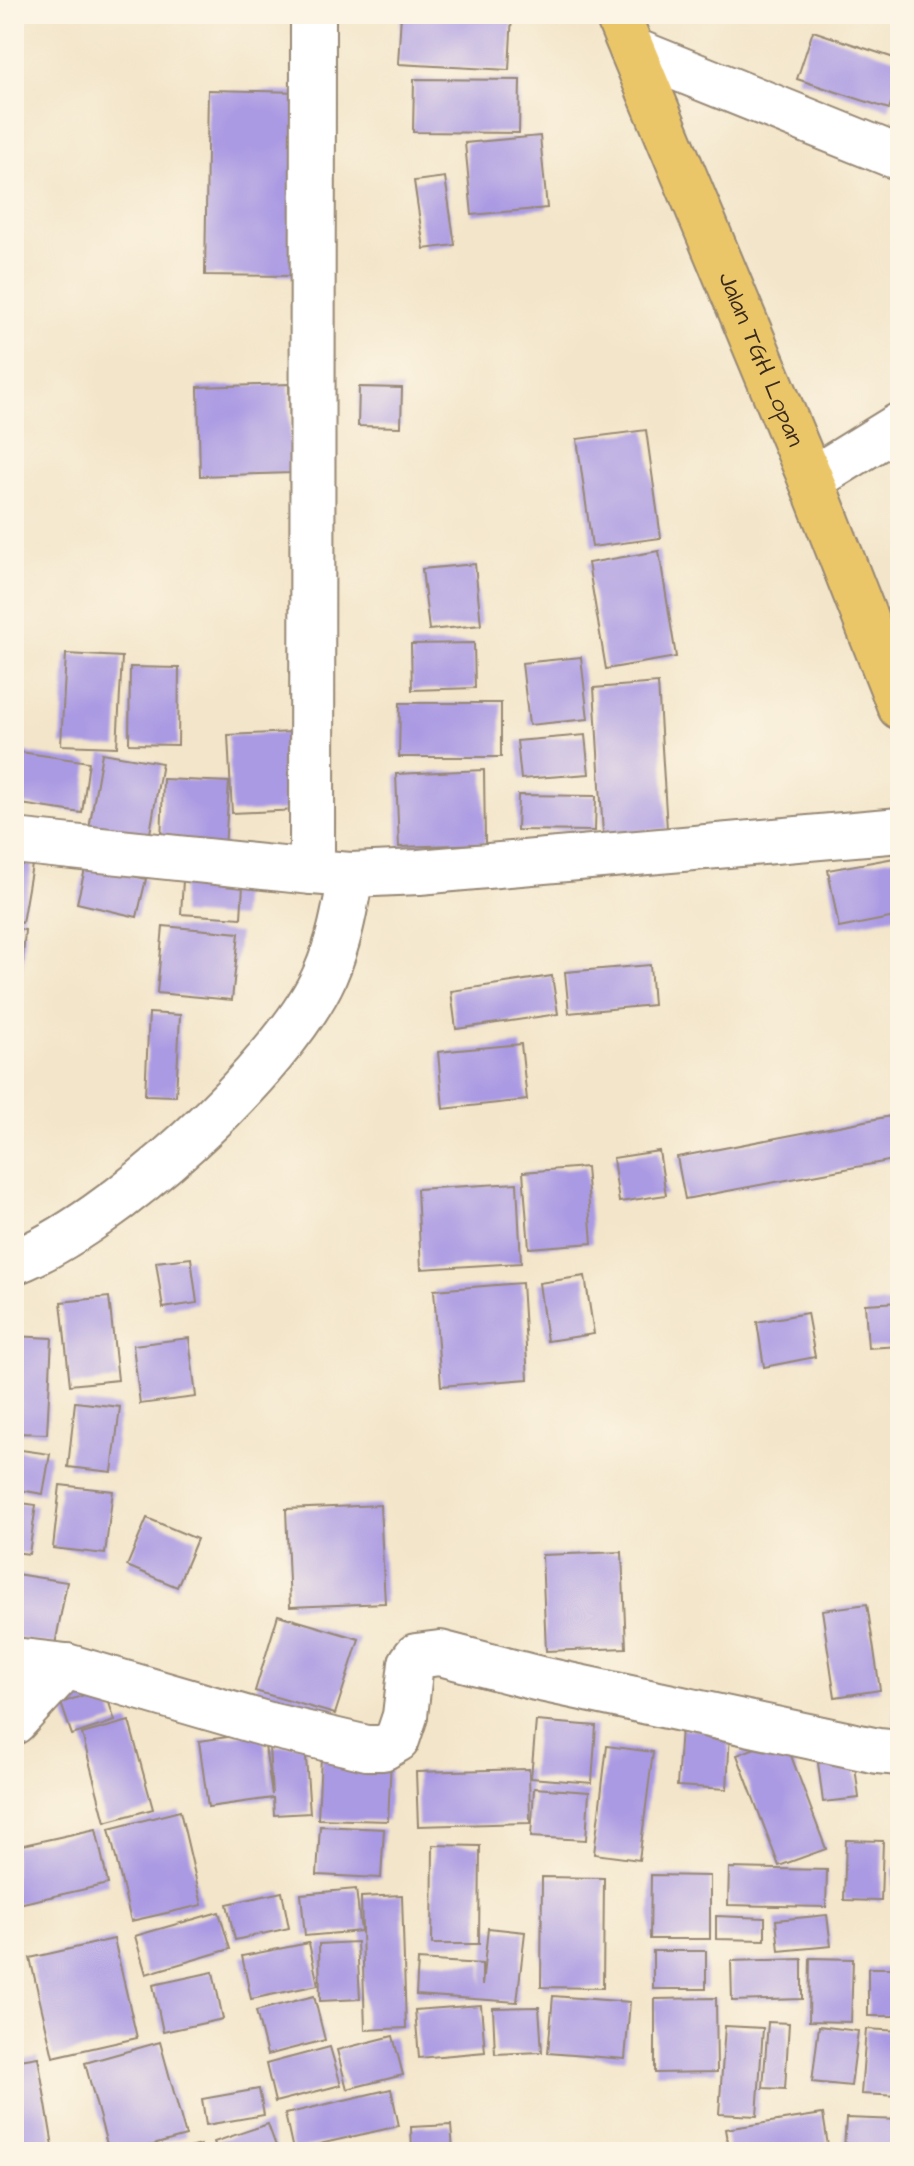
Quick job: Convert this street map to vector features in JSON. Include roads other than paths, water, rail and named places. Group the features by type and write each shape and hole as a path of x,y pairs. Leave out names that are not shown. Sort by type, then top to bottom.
{"highway":[{"name":"Jalan TGH Lopan","path":"624,32 811,480 900,707"}],"street":[{"path":"14,1262 39,1253 86,1224 204,1125 272,1055 301,1018 324,976 341,929 332,873 313,18"},
{"path":"624,32 897,163"},
{"path":"811,480 900,425"},
{"path":"14,841 332,873 419,872 900,830"},
{"path":"14,1660 66,1666 269,1725 373,1749 395,1742 400,1735 413,1660 416,1656 440,1653 536,1678 878,1751 900,1753"},
{"path":"14,1722 66,1666"}]}
